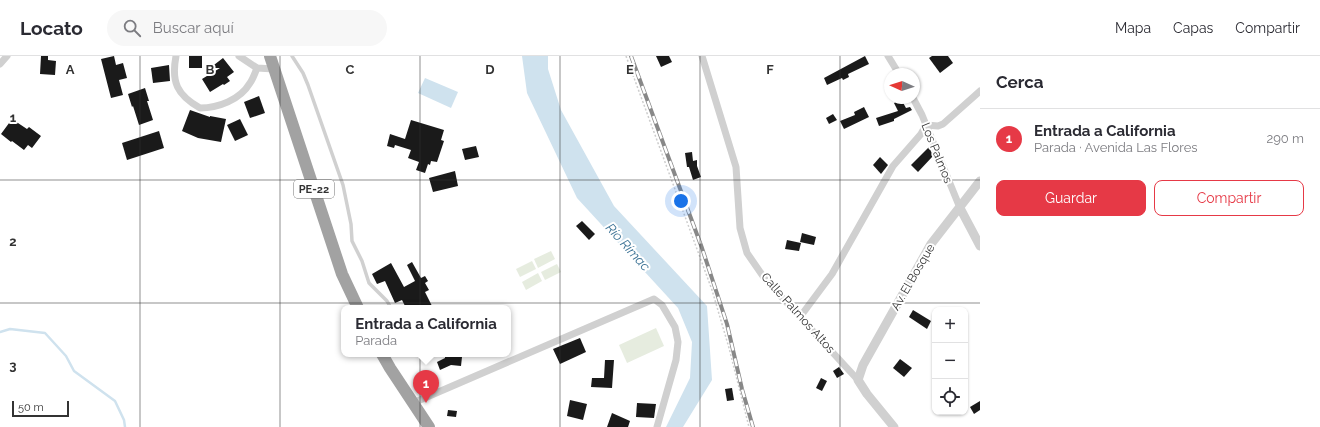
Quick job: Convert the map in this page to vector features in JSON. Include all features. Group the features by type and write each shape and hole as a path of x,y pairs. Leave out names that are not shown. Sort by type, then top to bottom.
{"highway":[{"name":"PE-22","path":"270,56 342,274 357,305"},
{"path":"384,357 412,403 429,427"}],"street":[{"path":"0,64 7,56"},
{"path":"176,56 175,73 178,89 183,96 200,108 219,106 238,96 250,84 257,68"},
{"path":"239,56 257,68 274,69"},
{"name":"Calle Palmos Altos","path":"702,56 736,167 740,228 747,253 765,279 858,380"},
{"path":"888,56 895,68"},
{"path":"800,317 832,274 893,166 926,125 938,126 943,124 980,91"},
{"name":"Los Palmos","path":"916,104 960,208"},
{"name":"Av. El Bosque","path":"858,380 863,365 931,244 980,181"},
{"path":"960,208 980,246"},
{"path":"412,403 654,299 662,305 674,327 678,342 676,360 657,427"},
{"path":"858,380 867,394 894,427"}],"lane":[{"path":"292,56 303,73 308,85 343,185 351,224 352,241 362,261 366,278 389,305"}],"path":[{"path":"626,56 712,290 729,348 749,427"}],"shaded area":[{"path":"551,251 555,259 538,268 534,259"},
{"path":"532,261 536,269 520,277 516,269"},
{"path":"557,264 561,272 545,280 541,272"},
{"path":"538,273 542,281 526,290 522,282"},
{"path":"656,328 664,346 627,363 619,345"}],"water":[{"name":"Río Rímac","path":"522,56 548,56 548,69 561,110 614,206 707,306 712,380 683,427 666,427 690,378 692,342 678,308 577,198 527,93"},
{"path":"425,78 458,92 451,108 418,93"}],"building":[{"path":"41,56 48,56 48,60 56,61 55,75 40,74"},
{"path":"114,56 116,65 123,63 127,78 119,80 123,95 111,98 101,59"},
{"path":"189,56 202,56 202,68 189,68"},
{"path":"656,56 669,56 672,62 661,67"},
{"path":"865,56 869,64 848,74 849,77 843,80 842,78 827,85 824,78"},
{"path":"932,56 948,56 953,63 940,73 929,58"},
{"path":"223,58 234,72 227,77 230,81 210,92 202,79 220,68 210,68"},
{"path":"169,65 170,81 153,83 151,68"},
{"path":"145,88 149,101 147,101 153,120 139,125 128,94"},
{"path":"259,96 265,113 250,118 244,102"},
{"path":"894,104 904,104 906,108 910,107 912,110 894,119 894,121 879,126 876,118 898,111"},
{"path":"864,107 869,117 844,129 840,121 855,115 854,112"},
{"path":"190,110 210,117 226,119 221,142 198,138 182,131"},
{"path":"833,114 837,120 829,124 826,118"},
{"path":"12,119 27,129 29,127 41,136 32,148 28,145 24,150 1,134"},
{"path":"240,119 248,135 235,141 227,125"},
{"path":"411,120 444,130 441,140 444,141 437,162 431,161 430,165 428,164 425,173 416,170 419,162 408,158 411,150 395,145 394,148 387,146 390,134 405,139"},
{"path":"159,131 164,148 127,160 122,143"},
{"path":"476,146 479,157 465,160 462,149"},
{"path":"929,147 933,156 918,172 911,165"},
{"path":"692,152 693,161 697,160 697,166 701,177 693,180 689,167 687,167 685,153"},
{"path":"880,157 888,165 881,174 873,165"},
{"path":"455,171 458,186 433,192 429,178"},
{"path":"582,221 595,234 589,240 576,226"},
{"path":"802,233 816,237 814,245 800,242"},
{"path":"787,240 801,243 799,251 785,249"},
{"path":"412,262 421,278 425,276 428,281 425,283 429,290 425,292 432,305 404,305 402,300 395,303 385,281 377,284 372,274 391,263 404,287 415,281 407,265"},
{"path":"913,310 931,321 927,329 909,317"},
{"path":"580,338 586,352 560,364 553,349"},
{"path":"462,357 461,366 451,365 440,370 437,362 445,358"},
{"path":"900,359 912,368 904,377 893,368"},
{"path":"605,360 614,360 612,388 591,387 592,378 604,378"},
{"path":"839,367 844,374 837,378 833,371"},
{"path":"821,378 827,381 822,391 816,388"},
{"path":"732,388 734,400 727,401 725,389"},
{"path":"570,400 587,404 583,420 567,416"},
{"path":"980,401 980,410 974,414 970,407"},
{"path":"637,403 656,404 654,418 636,417"},
{"path":"448,410 457,411 456,417 447,416"},
{"path":"612,413 630,421 628,427 607,427"}],"waterway":[{"path":"0,332 10,329 45,333 66,356 74,371 115,401 124,420 125,427"}],"railway":[{"path":"631,56 702,248 727,324 742,389 753,427"}],"place":[{"name":"Entrada a California","path":"426,403"}]}
